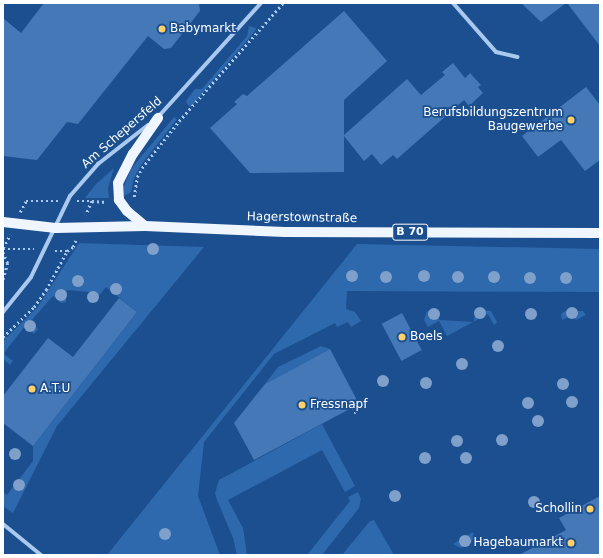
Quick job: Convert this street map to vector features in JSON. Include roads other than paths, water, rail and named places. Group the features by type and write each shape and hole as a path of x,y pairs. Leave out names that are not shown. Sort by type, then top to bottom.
{"main road":[{"path":"145,226 127,211 119,200 118,182 133,154 158,118"},
{"name":"Hagerstownstraße","path":"3,222 56,228 145,226 285,232 600,233"}],"street":[{"name":"Am Schepersfeld","path":"3,312 31,277 56,228 70,196 98,164 158,118 261,3"},
{"path":"452,3 496,52 517,57"},
{"path":"3,524 40,555"}],"place":[{"name":"Babymarkt","path":"162,29"},
{"name":"Berufsbildungszentrum Baugewerbe","path":"571,120"},
{"name":"Boels","path":"402,337"},
{"name":"A.T.U","path":"32,389"},
{"name":"Fressnapf","path":"302,405"},
{"name":"Schollin","path":"590,509"},
{"name":"Hagebaumarkt","path":"571,543"}]}
